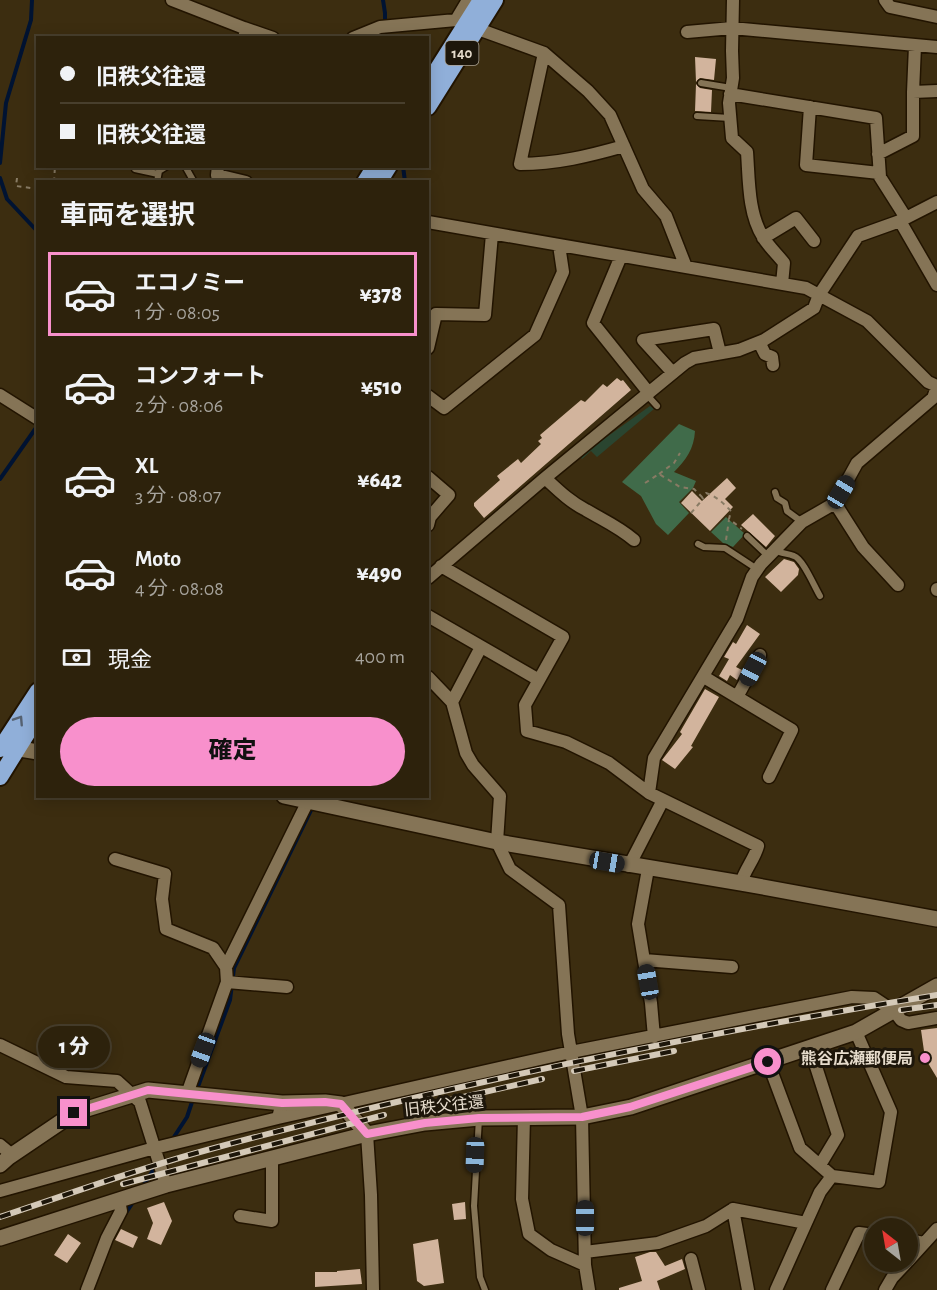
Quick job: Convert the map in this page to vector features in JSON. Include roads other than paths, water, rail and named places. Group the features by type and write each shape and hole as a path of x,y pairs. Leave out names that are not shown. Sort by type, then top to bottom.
{"highway":[{"name":"140","path":"429,82 481,0"},
{"name":"140","path":"429,104 466,25 495,0"},
{"path":"0,777 5,747 36,694"},
{"path":"5,747 36,718"}],"street":[{"path":"172,0 245,33 262,36"},
{"path":"466,25 468,0"},
{"path":"733,0 734,78 730,118 732,138 747,152 750,193 756,225 763,238 784,263 782,284"},
{"path":"885,0 890,7 937,17"},
{"path":"358,36 380,27 466,25 544,53 588,91 610,115 642,189 666,216 686,267"},
{"path":"687,32 732,27 937,47"},
{"path":"878,154 913,136 915,46"},
{"path":"544,53 520,164 570,161 624,146"},
{"path":"731,91 876,118 880,177 937,285"},
{"path":"913,92 937,91"},
{"path":"810,107 806,165 879,173"},
{"path":"217,174 239,180"},
{"path":"429,577 545,478 694,358 739,350 759,342 814,308 819,295 858,236 903,219 937,202"},
{"path":"763,238 796,218 813,242"},
{"path":"429,222 806,288 867,321 928,382 937,387 933,398 858,463 835,503 802,522 757,570 737,619 654,758 650,793"},
{"path":"429,344 436,314 485,315 492,234"},
{"path":"429,397 444,408 535,335 563,272 559,245"},
{"path":"621,256 593,323 648,394"},
{"path":"673,373 643,340 714,329 720,353"},
{"path":"759,342 765,354 772,357 773,365"},
{"path":"0,395 36,418"},
{"path":"429,478 449,495 429,518"},
{"path":"545,478 584,510 621,528 634,540"},
{"path":"835,503 863,547 898,585"},
{"path":"441,566 564,637 525,705 527,731 566,742 609,763 650,793 758,846 754,858 744,870 741,883"},
{"path":"429,617 539,680"},
{"path":"452,702 481,647"},
{"path":"737,697 760,654"},
{"path":"704,677 792,730 769,777"},
{"path":"429,678 452,702 466,753 473,765 500,796 497,842 510,869 559,905 571,1052 582,1117 585,1289"},
{"path":"5,747 36,752"},
{"path":"187,1094 227,982 226,967 309,799 497,842 937,919"},
{"path":"629,866 663,800"},
{"path":"115,860 165,874 162,899 166,929 213,948 226,967"},
{"path":"648,869 638,924 654,1037"},
{"path":"644,960 732,967"},
{"path":"227,982 287,987"},
{"name":"旧秩父往還","path":"0,1238 166,1185 367,1134 425,1123 479,1118 582,1117 630,1107 856,1032 937,987"},
{"path":"0,1191 280,1110 325,1102 341,1104 571,1052 852,998 874,998 908,1023 937,1018"},
{"path":"768,1062 800,1148 832,1176 879,1182 891,1112 856,1032"},
{"path":"0,1045 66,1077 117,1082 132,1093 140,1102 166,1185"},
{"path":"810,1048 838,1135 820,1165"},
{"path":"4,1155 74,1113 132,1093 148,1090 187,1094 280,1110"},
{"path":"341,1104 367,1134 373,1290"},
{"path":"524,1117 522,1199 529,1234 551,1250 585,1258 658,1243 706,1226 733,1209 806,1223"},
{"path":"240,1216 272,1221 272,1157"},
{"path":"776,1290 820,1192 832,1176"},
{"path":"87,1290 121,1211 119,1200"},
{"path":"733,1209 748,1290"},
{"path":"918,1249 937,1229"},
{"path":"832,1290 860,1233 864,1234"},
{"path":"918,1242 924,1243"},
{"path":"691,1259 699,1290"},
{"path":"885,1290 897,1272"}],"lane":[{"path":"701,84 731,91"},
{"path":"697,116 730,118"},
{"path":"157,180 158,174 165,168"},
{"path":"135,170 158,174"},
{"path":"648,394 657,406"},
{"path":"775,492 777,498 785,503 787,511 802,522"},
{"path":"745,533 771,553 793,555 802,562 820,596"},
{"path":"698,544 704,547 725,548 757,570"},
{"path":"479,1118 475,1155 474,1206 480,1276 485,1290"}],"waterway":[{"path":"0,163 6,103 31,20 32,0"},
{"path":"383,0 385,36"},
{"path":"403,168 405,180"},
{"path":"0,178 7,199 36,230"},
{"path":"0,479 36,428"},
{"path":"196,1092 230,1000 234,968 313,806"},
{"path":"172,1140 187,1117 193,1099"},
{"path":"142,1188 157,1164"},
{"path":"124,1216 135,1199"}],"railway":[{"path":"0,1217 181,1157 388,1104 662,1044 937,995"},
{"path":"901,1010 937,1005"},
{"path":"574,1071 674,1051"},
{"path":"410,1109 542,1079"},
{"path":"123,1184 384,1115"}],"place":[{"name":"熊谷広瀬郵便局","path":"925,1058"}]}
